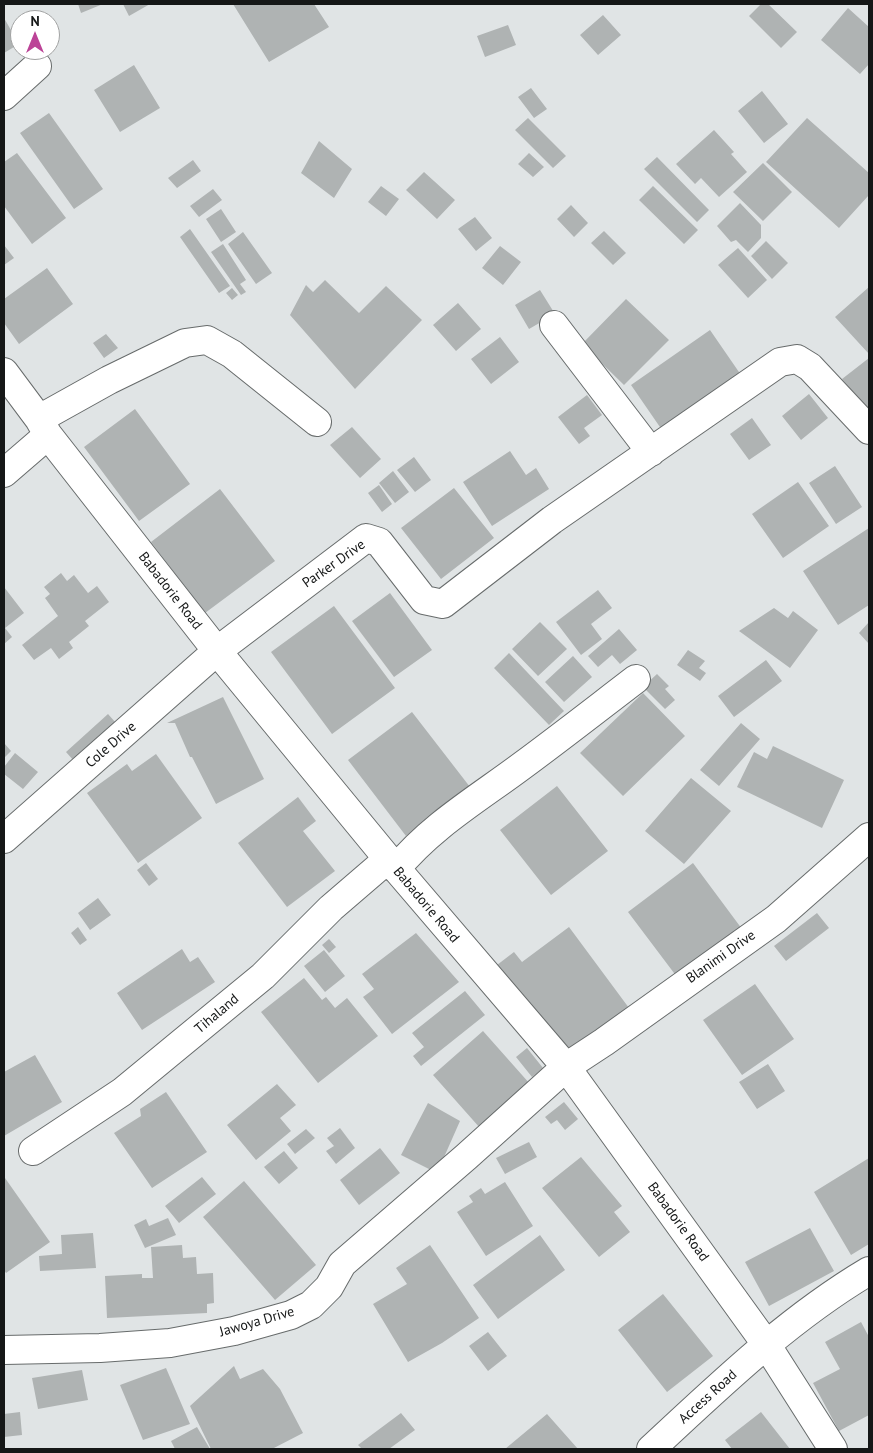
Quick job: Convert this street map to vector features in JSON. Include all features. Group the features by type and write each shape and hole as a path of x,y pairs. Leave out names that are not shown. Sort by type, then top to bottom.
{"street":[{"path":"4,96 37,66"},
{"path":"554,325 651,452 780,362 798,359 810,367 869,430"},
{"path":"4,472 44,427 109,380 185,342 207,340 232,354 317,422"},
{"name":"Babadorie Road","path":"4,372 44,427 218,651 392,864 566,1068 766,1344 833,1449"},
{"name":"Parker Drive","path":"218,651 366,538 379,542 424,600 443,604 552,520 651,452"},
{"name":"Cole Drive","path":"4,839 218,651"},
{"name":"Tihaland","path":"33,1150 122,1092 264,976 331,908 408,854 447,819 523,766 636,679"},
{"name":"Blanimi Drive","path":"566,1068 776,919 869,837"},
{"name":"Jawoya Drive","path":"4,1350 100,1348 170,1343 234,1331 291,1315 311,1305 328,1287 342,1264 566,1068"},
{"name":"Access Road","path":"651,1449 766,1344 838,1289 869,1271"}],"building":[{"path":"78,4 103,4 81,13"},
{"path":"123,4 150,4 129,16"},
{"path":"233,4 314,4 329,27 269,62"},
{"path":"761,4 768,4 797,32 781,48 749,16"},
{"path":"848,8 869,27 869,64 860,74 821,40"},
{"path":"603,15 621,35 598,55 580,35"},
{"path":"4,18 10,28 10,49 4,53"},
{"path":"508,25 516,45 485,57 477,36"},
{"path":"134,65 160,108 120,132 94,90"},
{"path":"531,88 547,109 534,118 518,97"},
{"path":"762,91 788,124 764,143 738,111"},
{"path":"49,113 103,189 74,209 20,133"},
{"path":"528,118 566,156 553,168 515,130"},
{"path":"807,118 869,173 869,195 839,228 766,162"},
{"path":"714,130 734,152 731,154 747,172 719,197 701,178 695,184 676,164"},
{"path":"319,141 352,169 334,198 301,173"},
{"path":"17,153 66,218 32,244 4,206 4,162"},
{"path":"529,153 544,167 533,177 518,164"},
{"path":"657,157 709,210 697,222 644,169"},
{"path":"193,160 201,171 177,188 168,178"},
{"path":"763,163 792,192 763,221 733,192"},
{"path":"424,172 455,200 437,219 406,190"},
{"path":"381,186 399,199 386,216 368,202"},
{"path":"653,186 698,230 684,244 639,200"},
{"path":"213,189 222,200 199,217 190,206"},
{"path":"740,203 761,225 761,238 748,252 736,240 731,242 717,226"},
{"path":"571,205 588,223 574,237 557,219"},
{"path":"221,209 236,232 221,242 206,219"},
{"path":"475,217 492,238 476,251 458,229"},
{"path":"190,229 230,286 219,293 180,237"},
{"path":"604,231 626,253 613,265 591,243"},
{"path":"243,232 272,273 256,284 228,244"},
{"path":"766,241 788,263 772,279 751,256"},
{"path":"223,244 246,280 240,284 246,292 241,295 211,252"},
{"path":"4,245 14,258 4,265"},
{"path":"500,246 521,262 503,285 482,268"},
{"path":"738,248 767,280 748,298 718,265"},
{"path":"47,268 73,304 19,344 4,323 4,299"},
{"path":"325,280 359,313 386,286 422,320 355,389 290,315 306,285 313,292"},
{"path":"869,287 869,354 835,317"},
{"path":"232,288 238,295 232,300 226,293"},
{"path":"540,290 555,314 529,329 515,305"},
{"path":"626,299 669,340 624,385 582,344"},
{"path":"458,303 481,329 456,351 433,325"},
{"path":"710,330 741,375 662,430 631,385"},
{"path":"106,334 118,348 104,358 93,343"},
{"path":"500,337 519,362 491,384 471,359"},
{"path":"869,358 869,414 842,379"},
{"path":"809,394 828,418 801,440 782,416"},
{"path":"587,395 602,415 584,428 590,436 579,444 558,417"},
{"path":"135,409 190,484 139,521 84,447"},
{"path":"752,418 771,445 749,460 730,434"},
{"path":"352,427 381,459 360,478 330,445"},
{"path":"510,451 526,475 536,468 549,489 492,526 463,482"},
{"path":"414,457 431,480 415,492 397,470"},
{"path":"835,466 862,507 836,524 809,483"},
{"path":"393,471 409,492 395,503 379,483"},
{"path":"798,482 829,526 783,558 752,514"},
{"path":"379,485 392,504 382,512 368,493"},
{"path":"454,488 494,538 441,579 401,528"},
{"path":"220,489 275,561 205,613 151,542"},
{"path":"869,528 869,605 838,625 803,571"},
{"path":"61,573 67,581 74,575 88,593 97,586 109,602 85,621 89,626 69,642 73,648 59,659 51,648 34,660 22,645 58,616 45,598 50,594 44,587"},
{"path":"4,587 24,613 5,628 12,637 4,644"},
{"path":"598,590 612,608 591,624 602,639 581,655 556,622"},
{"path":"390,593 432,650 394,677 352,621"},
{"path":"334,606 395,688 332,734 271,652"},
{"path":"774,608 788,618 793,611 818,630 790,668 739,631"},
{"path":"540,622 567,649 538,676 512,649"},
{"path":"869,622 869,644 859,633"},
{"path":"619,629 637,650 620,664 612,655 598,667 588,656"},
{"path":"688,650 705,661 699,668 706,673 700,681 677,665"},
{"path":"509,653 564,711 549,725 494,668"},
{"path":"573,656 592,677 564,702 545,682"},
{"path":"766,660 782,681 734,717 718,696"},
{"path":"657,674 669,686 665,689 675,700 665,709 643,687"},
{"path":"643,693 685,736 623,796 580,753"},
{"path":"223,697 264,779 216,804 192,757 190,757 175,723 167,723"},
{"path":"412,712 470,787 406,836 348,760"},
{"path":"108,714 116,723 74,761 66,752"},
{"path":"741,723 760,739 719,786 700,770"},
{"path":"4,743 11,751 4,758"},
{"path":"773,746 844,780 822,828 737,787 754,752 767,759"},
{"path":"15,753 38,772 23,789 4,774 4,767"},
{"path":"156,754 202,818 138,863 87,793 127,764 132,771"},
{"path":"691,778 731,811 684,864 645,831"},
{"path":"557,786 608,851 551,895 500,830"},
{"path":"298,797 316,821 303,831 335,871 287,907 238,843"},
{"path":"146,863 158,879 149,886 137,870"},
{"path":"693,863 742,929 677,977 628,912"},
{"path":"98,898 111,915 90,930 78,913"},
{"path":"817,913 829,928 786,961 774,946"},
{"path":"78,927 87,940 80,945 71,933"},
{"path":"569,927 629,1008 565,1056 497,965 514,952 522,962"},
{"path":"416,933 459,982 392,1034 363,997 374,989 362,974"},
{"path":"329,939 336,947 329,953 322,945"},
{"path":"182,949 190,962 198,957 215,982 142,1030 117,993"},
{"path":"324,950 345,976 325,992 304,966"},
{"path":"304,978 322,1000 326,997 335,1008 347,998 378,1036 318,1083 261,1012"},
{"path":"755,984 794,1039 742,1075 703,1020"},
{"path":"465,991 485,1015 421,1066 413,1056 424,1047 412,1033"},
{"path":"483,1031 530,1084 480,1128 433,1075"},
{"path":"527,1048 543,1068 532,1077 516,1057"},
{"path":"35,1055 62,1102 4,1136 4,1072"},
{"path":"768,1064 785,1091 757,1109 739,1082"},
{"path":"277,1084 296,1105 280,1118 291,1131 256,1160 227,1125"},
{"path":"166,1092 207,1152 152,1188 114,1133 141,1116 140,1109"},
{"path":"564,1102 578,1119 565,1130 557,1120 551,1124 545,1117"},
{"path":"428,1103 460,1121 437,1173 401,1155"},
{"path":"340,1128 355,1148 336,1164 326,1151 334,1146 327,1138"},
{"path":"306,1129 315,1138 295,1154 287,1144"},
{"path":"529,1142 537,1157 505,1174 496,1158"},
{"path":"380,1148 400,1173 359,1205 340,1180"},
{"path":"284,1151 298,1168 279,1184 264,1167"},
{"path":"581,1157 622,1206 614,1212 630,1232 599,1257 542,1188"},
{"path":"869,1158 869,1244 851,1255 814,1192"},
{"path":"202,1177 216,1194 179,1223 165,1206"},
{"path":"5,1178 50,1242 6,1273 4,1270"},
{"path":"244,1181 316,1265 275,1300 203,1217"},
{"path":"505,1182 533,1226 486,1256 457,1212 473,1202 469,1196 481,1188 485,1194"},
{"path":"168,1218 176,1235 145,1248 134,1225 146,1219 149,1226"},
{"path":"810,1228 834,1271 769,1306 745,1262"},
{"path":"93,1233 96,1268 40,1271 39,1256 62,1254 61,1235"},
{"path":"540,1235 565,1270 498,1319 473,1285"},
{"path":"182,1245 183,1258 196,1257 197,1274 213,1273 214,1303 207,1304 207,1313 107,1318 105,1276 142,1274 142,1278 153,1278 151,1247"},
{"path":"430,1245 479,1318 442,1343 408,1362 373,1304 407,1284 396,1268"},
{"path":"663,1294 713,1356 667,1392 618,1330"},
{"path":"861,1322 869,1337 869,1415 839,1431 813,1383 840,1369 825,1342"},
{"path":"488,1332 507,1356 488,1371 469,1346"},
{"path":"234,1366 240,1379 263,1369 280,1389 303,1433 272,1449 211,1449 190,1406"},
{"path":"166,1368 190,1424 143,1440 120,1385"},
{"path":"82,1370 88,1400 38,1409 32,1378"},
{"path":"20,1412 22,1435 4,1437 4,1414"},
{"path":"761,1412 790,1449 732,1449 725,1440"},
{"path":"401,1413 415,1430 389,1449 362,1449 358,1445"},
{"path":"547,1414 578,1449 505,1449"},
{"path":"197,1427 210,1449 175,1449 171,1441"}]}
